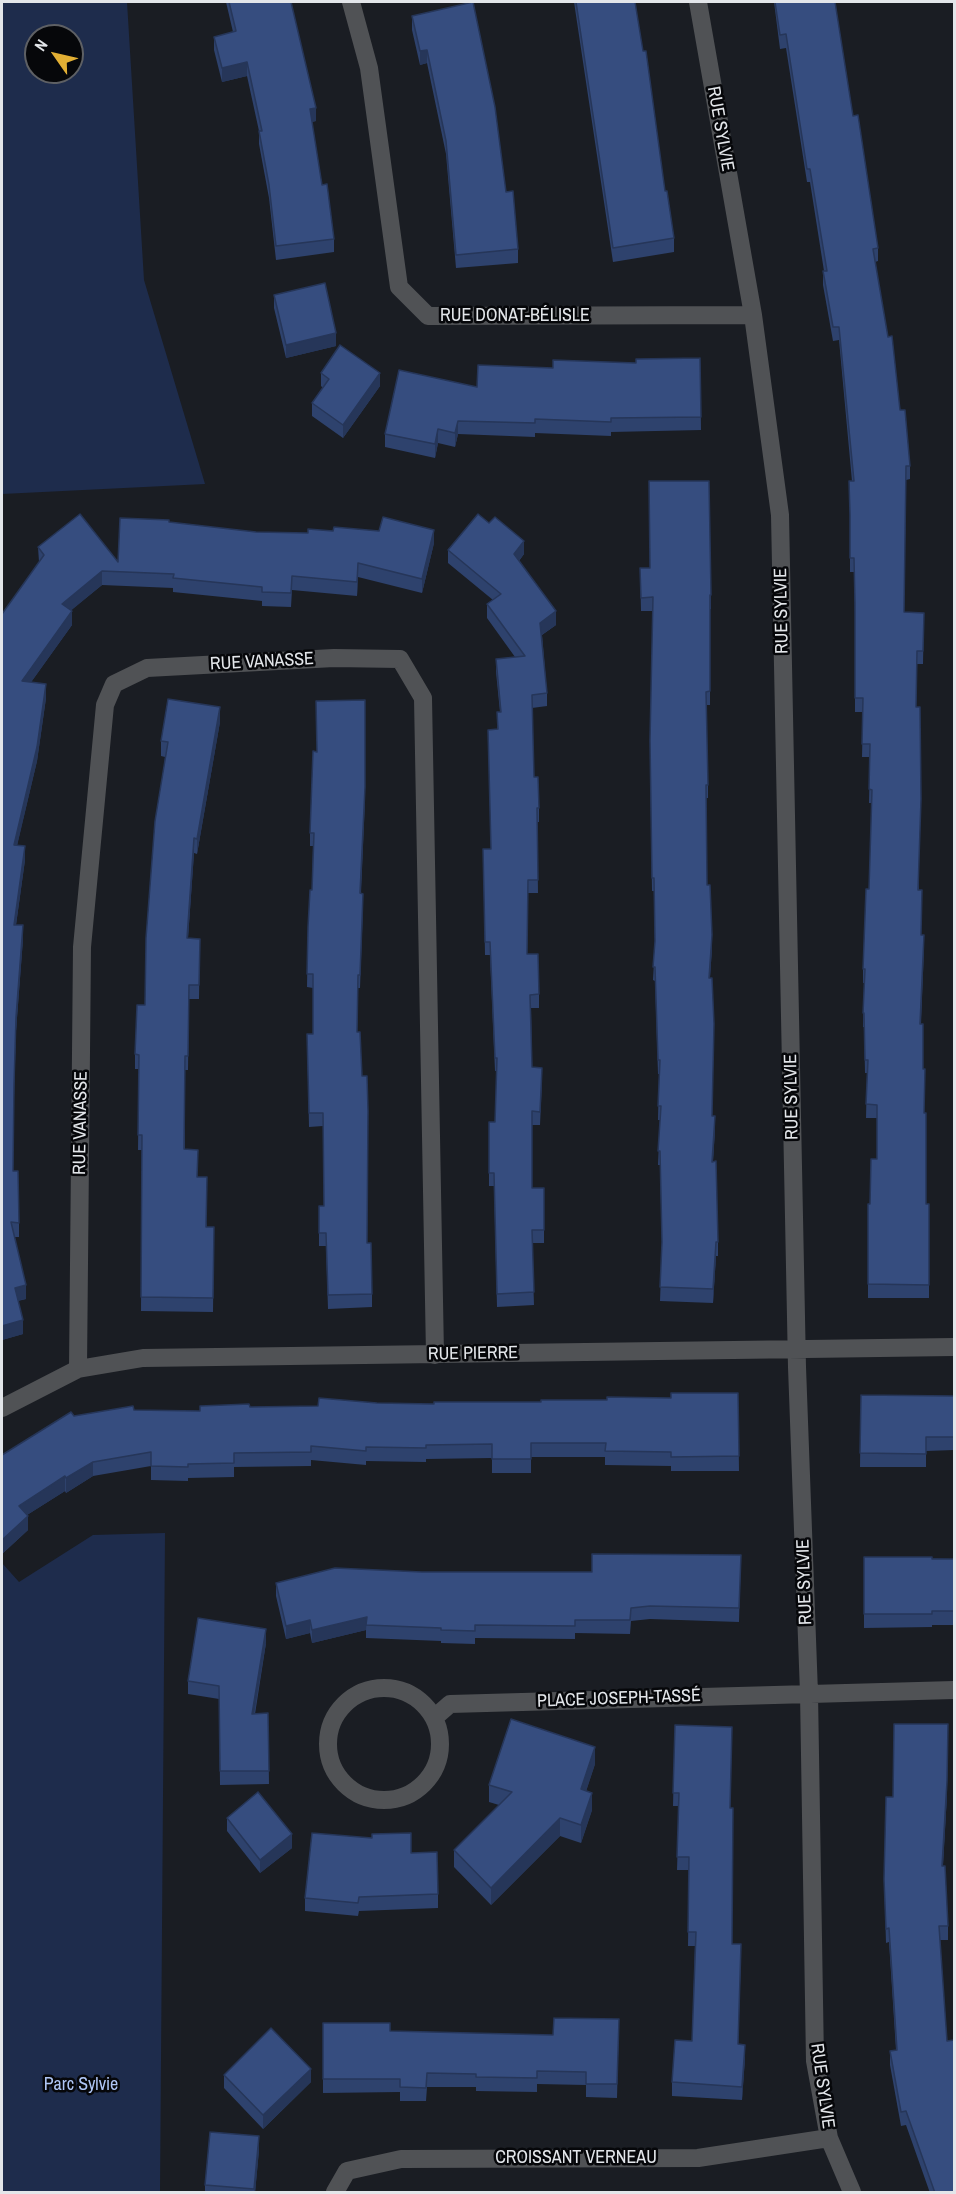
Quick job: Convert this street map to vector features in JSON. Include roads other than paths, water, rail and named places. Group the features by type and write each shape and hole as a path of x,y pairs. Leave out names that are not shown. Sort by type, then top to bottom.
{"street":[{"name":"RUE DONAT-BÉLISLE","path":"351,2 369,68 399,287 428,316 753,315"},
{"name":"RUE SYLVIE","path":"698,2 753,315 780,515 797,1350 809,1694 815,2061 829,2138 852,2193"},
{"name":"RUE VANASSE","path":"78,1369 82,947 105,705 114,684 147,668 334,658 400,659 423,698 435,1355"},
{"name":"RUE PIERRE","path":"2,1408 78,1369 143,1358 954,1347"},
{"path":"390,1688 407,1693 422,1702 434,1718 440,1736 439,1755 432,1773 419,1788 402,1797 383,1800 364,1796 347,1786 336,1773 329,1757 328,1739 333,1722 342,1707 356,1696 372,1689 390,1688"},
{"name":"PLACE JOSEPH-TASSÉ","path":"434,1718 450,1704 954,1690"},
{"name":"CROISSANT VERNEAU","path":"335,2193 347,2171 401,2159 698,2158 829,2138"}],"park label":[{"name":"Parc Sylvie","path":"81,2085"}]}
